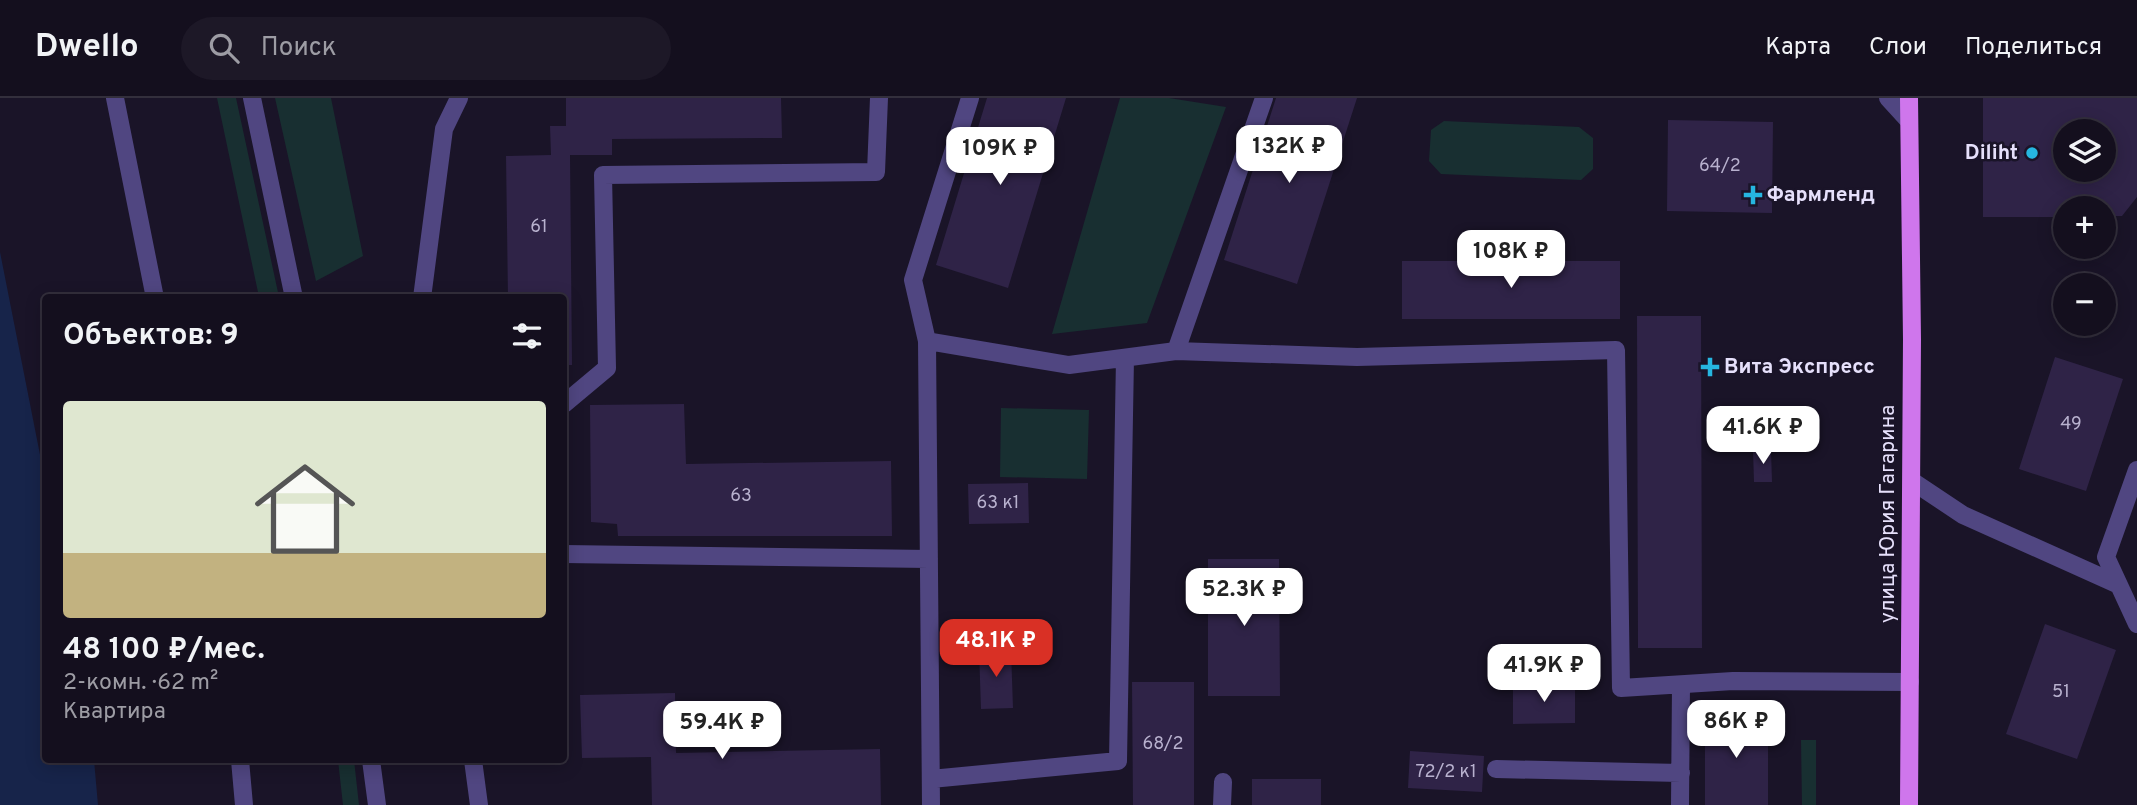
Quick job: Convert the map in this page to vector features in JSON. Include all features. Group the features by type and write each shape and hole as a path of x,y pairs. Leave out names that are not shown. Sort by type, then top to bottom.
{"main road":[{"name":"улица Юрия Гагарина","path":"1909,98 1912,481 1909,805"}],"street":[{"path":"115,98 154,294"},
{"path":"252,98 293,294"},
{"path":"423,294 444,129 459,98"},
{"path":"567,401 607,368 603,175 876,172 879,98"},
{"path":"931,805 927,341 913,280 970,98"},
{"path":"1176,351 1264,98"},
{"path":"1888,98 1909,121"},
{"path":"927,341 1069,365 1176,351 1357,357 1616,350 1621,688 1733,681 1910,682"},
{"path":"931,779 1118,761 1125,358"},
{"path":"2137,470 2106,557 2137,624"},
{"path":"1912,481 1963,515 2119,585"},
{"path":"567,554 929,559"},
{"path":"1680,805 1682,685"},
{"path":"240,763 244,805"},
{"path":"371,763 377,805"},
{"path":"473,763 479,805"},
{"path":"1496,769 1681,773"},
{"path":"1222,805 1223,782"}],"green space":[{"path":"217,98 236,98 278,294 258,294"},
{"path":"275,98 331,98 363,256 316,281"},
{"path":"1120,98 1169,98 1226,107 1147,323 1052,334"},
{"path":"1444,121 1579,127 1593,138 1593,169 1581,180 1441,174 1429,161 1431,130"},
{"path":"1001,408 1089,410 1087,479 1000,477"},
{"path":"1801,740 1816,740 1816,805 1802,805"},
{"path":"338,763 354,763 359,805 343,805"}],"water":[{"path":"0,252 42,465 42,763 94,763 98,805 0,805"}],"building":[{"path":"566,98 781,98 782,138 612,139 612,155 570,155 572,365 567,365 567,294 508,294 506,156 551,155 550,126 566,126"},
{"path":"987,98 1066,98 1008,288 936,265"},
{"path":"1276,98 1357,98 1297,284 1224,260"},
{"path":"1983,98 2137,98 2137,197 2122,216 2116,216 2116,196 2053,196 2053,217 1983,217"},
{"path":"1668,120 1773,122 1772,213 1667,211"},
{"path":"1402,261 1620,261 1620,319 1402,319"},
{"path":"1637,316 1701,316 1702,648 1638,648"},
{"path":"2055,357 2123,379 2086,491 2019,469"},
{"path":"684,404 686,464 891,461 892,536 618,536 617,524 591,522 590,405"},
{"path":"1753,450 1771,450 1772,482 1754,482"},
{"path":"1028,483 1029,523 969,524 968,484"},
{"path":"1208,559 1279,559 1280,696 1208,696"},
{"path":"2045,624 2116,650 2077,759 2006,734"},
{"path":"979,650 1011,650 1013,708 981,709"},
{"path":"1132,682 1194,682 1194,805 1133,805"},
{"path":"1513,684 1575,684 1575,723 1513,724"},
{"path":"675,693 676,753 880,749 881,805 652,805 651,757 582,758 580,695"},
{"path":"1705,715 1768,716 1768,805 1705,805"},
{"path":"1410,751 1484,756 1482,792 1408,788"},
{"path":"1252,779 1321,779 1321,805 1252,805"}],"place":[{"name":"Diliht","path":"2032,153"},
{"name":"Фармленд","path":"1753,195"},
{"name":"Вита Экспресс","path":"1710,367"}]}
